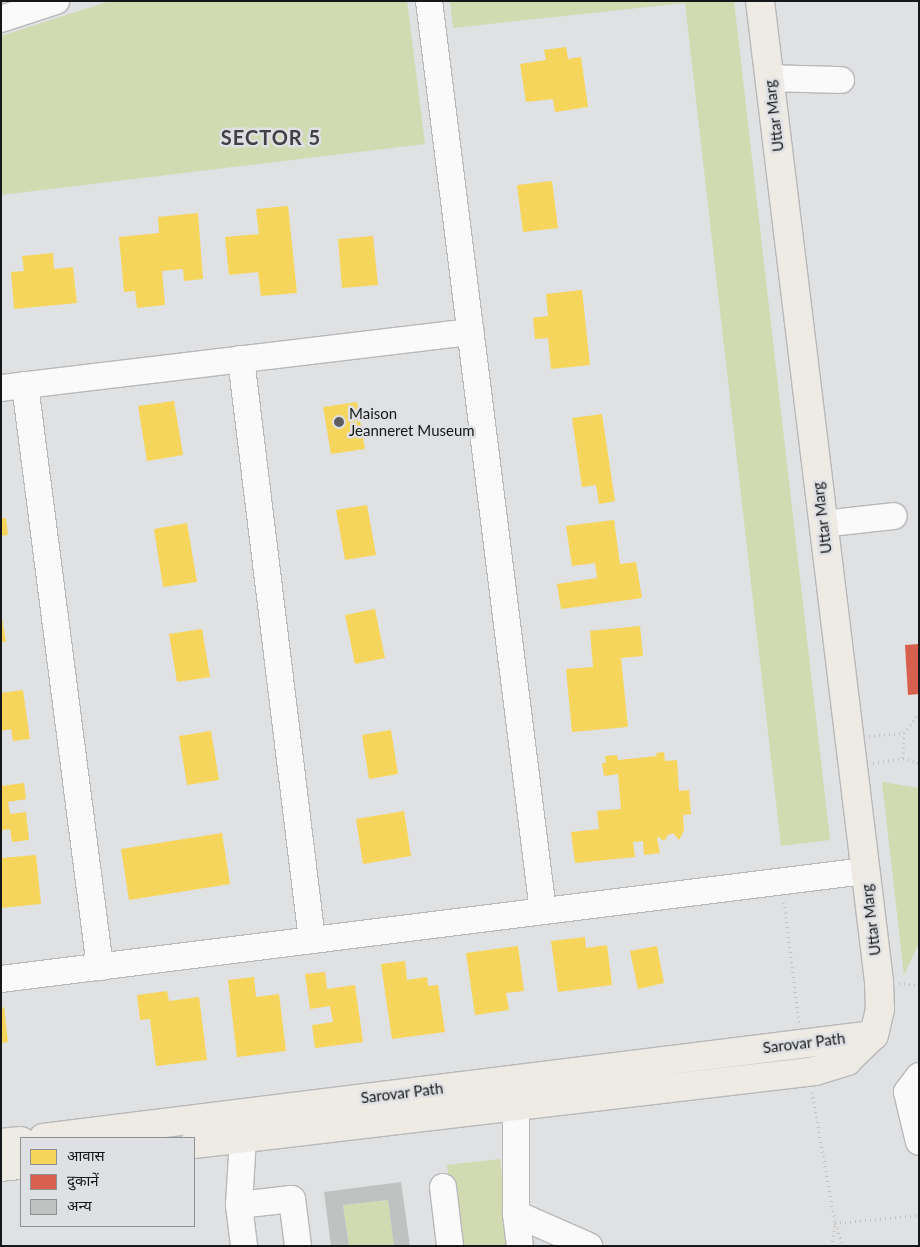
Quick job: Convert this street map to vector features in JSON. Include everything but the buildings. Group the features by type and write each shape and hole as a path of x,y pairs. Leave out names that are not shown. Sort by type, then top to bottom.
{"main road":[{"name":"Uttar Marg","path":"760,1 879,982 880,1009 874,1035"},
{"name":"Sarovar Path","path":"195,1144 815,1071 847,1061 874,1035"},
{"name":"Sarovar Path","path":"51,1137 874,1035"},
{"path":"1,1144 20,1141"},
{"path":"1,1167 20,1165"}],"street":[{"path":"1,19 56,1"},
{"path":"429,1 543,911"},
{"path":"770,78 841,80"},
{"path":"100,967 13,386 471,332"},
{"path":"241,359 312,940"},
{"path":"823,524 894,516"},
{"path":"1,979 865,871"},
{"path":"919,1076 907,1092 919,1142"},
{"path":"516,1106 516,1214 520,1246"},
{"path":"243,1139 239,1205 244,1246"},
{"path":"443,1187 450,1246"},
{"path":"239,1205 292,1199 298,1246"},
{"path":"516,1214 589,1246"}],"path":[{"path":"904,758 904,733 919,713"},
{"path":"849,738 904,733"},
{"path":"852,767 904,758 919,764"},
{"path":"832,1246 835,1223 919,1215"}],"green space":[{"path":"110,1 407,1 425,144 1,195 1,36"},
{"path":"450,1 734,1 830,840 781,846 685,3 453,28"},
{"path":"882,782 919,788 919,943 904,975"},
{"path":"500,1159 510,1246 457,1246 447,1165"},
{"path":"388,1200 394,1246 349,1246 343,1205"}],"place":[{"name":"Maison Jeanneret Museum","path":"339,422"}],"district":[{"name":"SECTOR 5","path":"271,137"}]}
